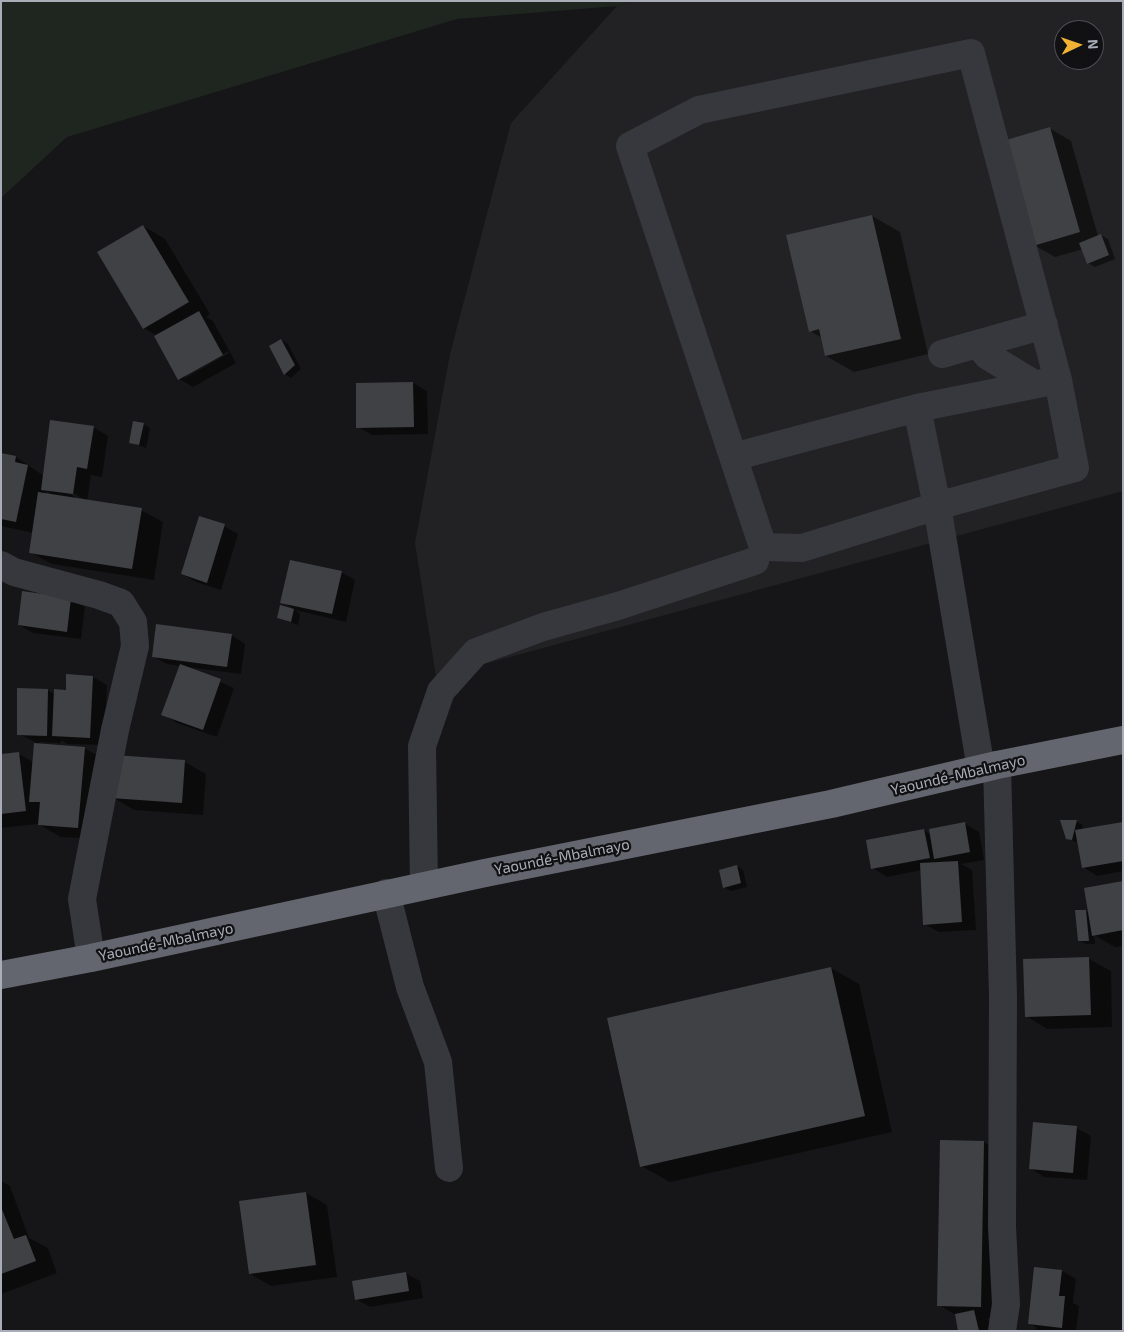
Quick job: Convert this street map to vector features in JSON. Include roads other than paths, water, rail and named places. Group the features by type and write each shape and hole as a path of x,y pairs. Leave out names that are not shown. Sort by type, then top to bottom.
{"highway":[{"name":"Yaoundé-Mbalmayo","path":"1,975 91,958 424,886 831,804 989,767 1123,740"}],"street":[{"path":"971,52 1044,325 1046,382 1075,468 937,506 802,548 763,547 630,146 699,110 971,52"},
{"path":"942,354 1044,325"},
{"path":"978,344 988,356 1046,382"},
{"path":"733,457 917,408 1046,382"},
{"path":"917,408 989,767 1003,997 1002,1227 1006,1304 1002,1331"},
{"path":"424,886 422,746 441,691 476,652 543,626 618,606 755,561"},
{"path":"1,565 14,572 99,595 121,603 133,622 135,646 115,730 82,899 91,958"},
{"path":"386,894 410,987 438,1062 448,1168"}]}
